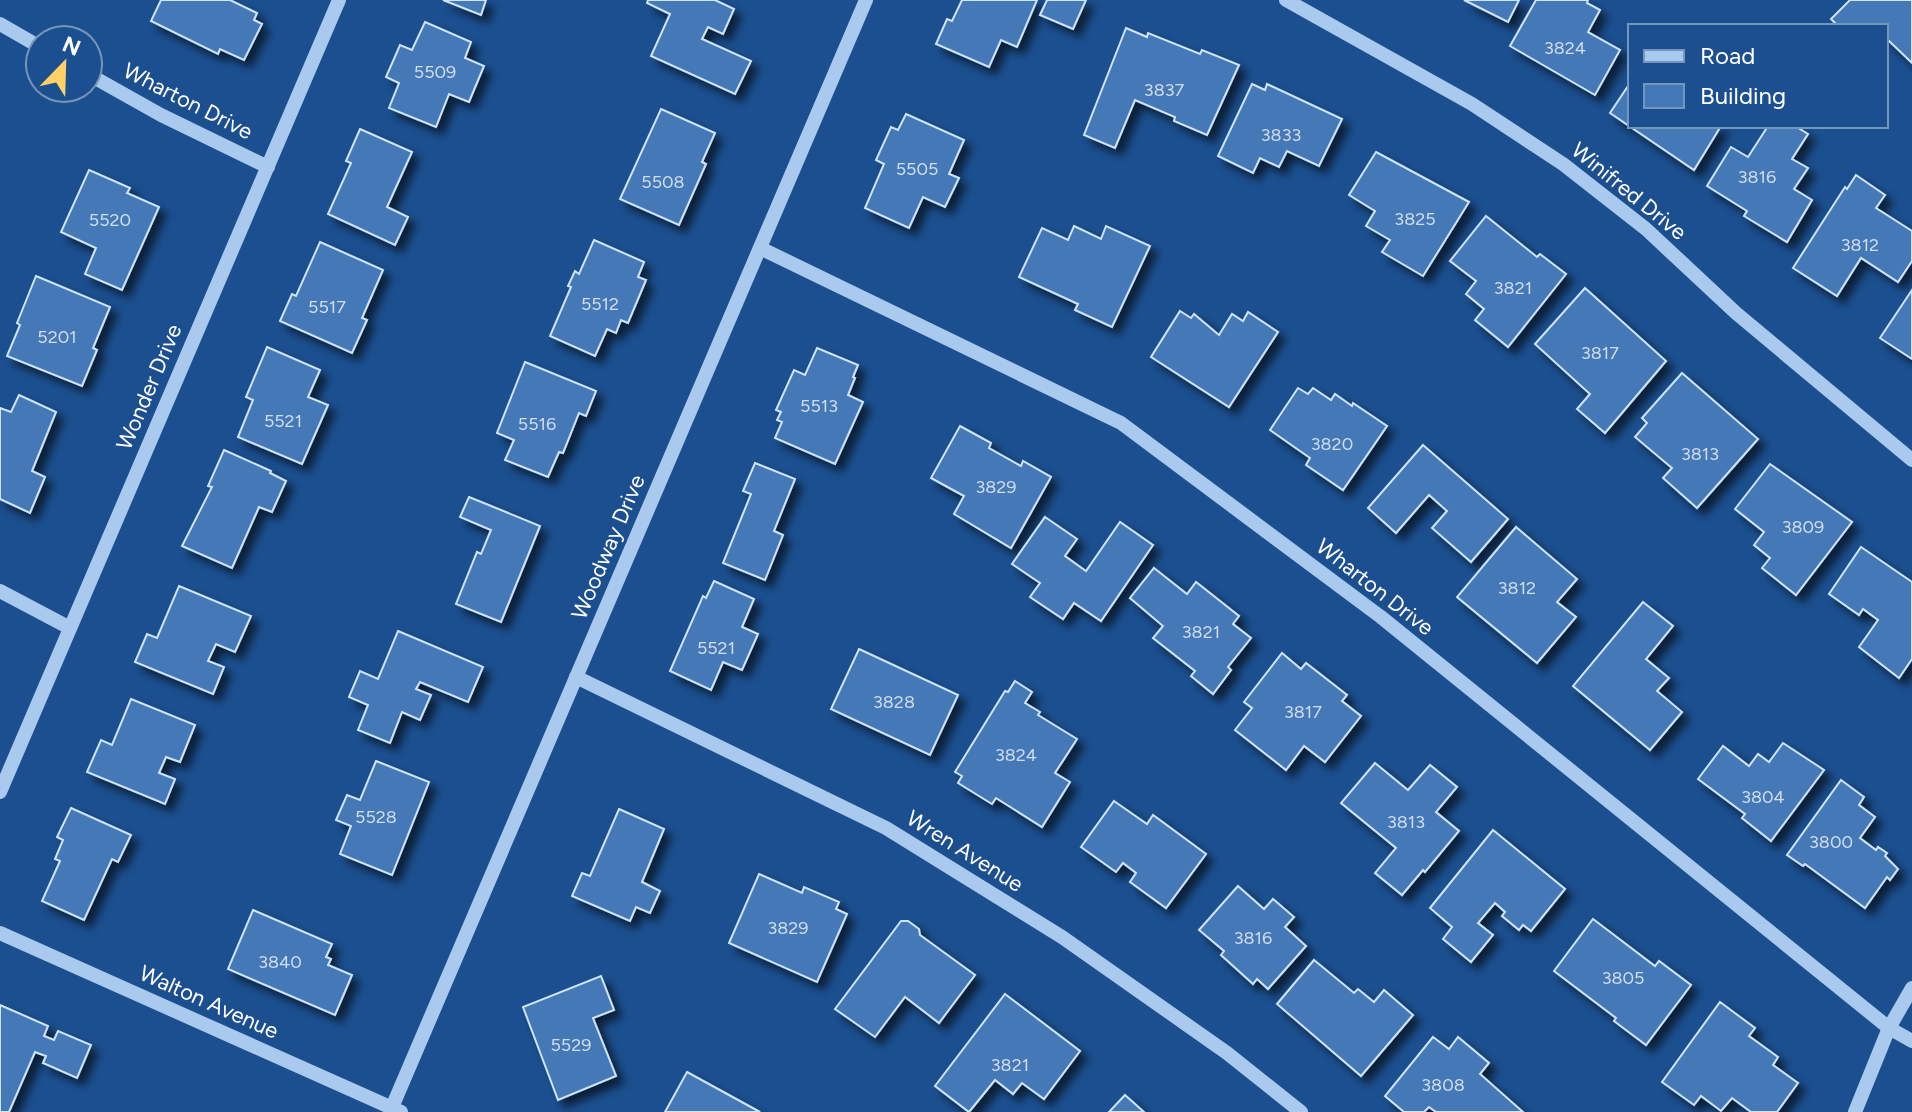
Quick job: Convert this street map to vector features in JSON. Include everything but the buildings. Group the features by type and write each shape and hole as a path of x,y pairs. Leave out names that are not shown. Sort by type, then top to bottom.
{"street":[{"name":"Wonder Drive","path":"0,792 339,0"},
{"name":"Woodway Drive","path":"394,1110 866,0"},
{"name":"Winifred Drive","path":"1286,0 1472,104 1563,164 1646,229 1736,313 1912,460"},
{"path":"0,24 24,38"},
{"name":"Wharton Drive","path":"104,83 161,115 268,167"},
{"name":"Wharton Drive","path":"760,248 1121,423 1381,617 1889,1028 1912,1041"},
{"path":"0,591 70,628"},
{"name":"Wren Avenue","path":"576,677 886,828 1062,937 1227,1053 1301,1112"},
{"name":"Walton Avenue","path":"0,933 394,1110"},
{"path":"1855,1112 1889,1028 1912,988"}]}
